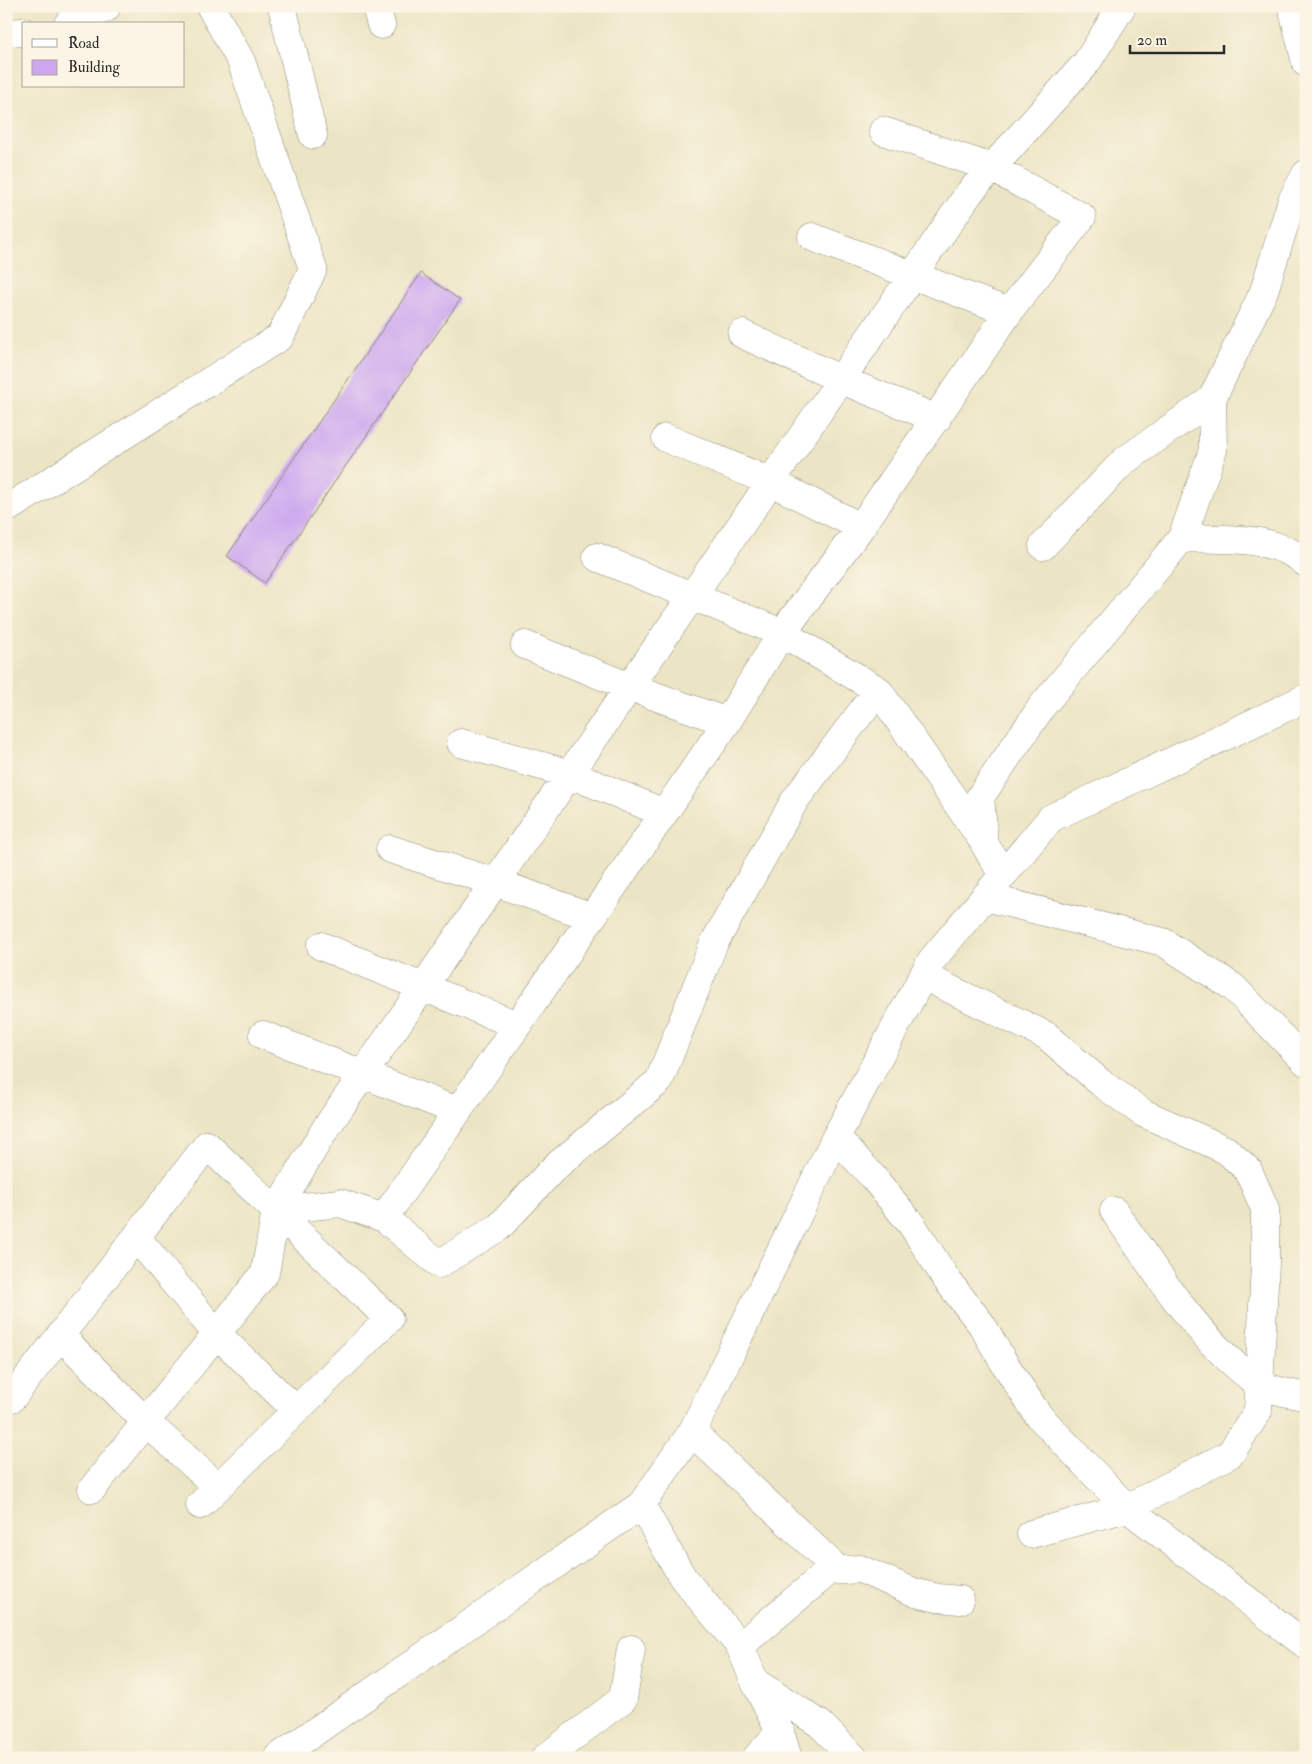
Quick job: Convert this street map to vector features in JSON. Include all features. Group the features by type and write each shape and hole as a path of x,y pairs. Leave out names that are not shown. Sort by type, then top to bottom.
{"street":[{"path":"8,508 280,337 313,269 241,61 210,6"},
{"path":"282,6 313,135"},
{"path":"92,1489 265,1273 276,1210 326,1128 970,192 1087,62 1122,6"},
{"path":"1292,6 1306,63"},
{"path":"73,22 106,8"},
{"path":"6,33 22,32"},
{"path":"384,1218 727,722 782,633 861,527 1009,312 1082,217 992,168 883,131"},
{"path":"984,843 980,797 1043,705 1182,538 1213,450 1212,399 1264,290 1292,200 1306,174"},
{"path":"812,237 1009,312"},
{"path":"742,334 842,380 936,418"},
{"path":"1043,546 1124,460 1212,399"},
{"path":"666,438 771,482 861,527"},
{"path":"1182,538 1271,544 1298,556 1306,562"},
{"path":"597,556 782,633 878,690 984,843 1003,875"},
{"path":"525,645 630,687 727,722"},
{"path":"276,1210 340,1204 384,1218 439,1264 499,1227 554,1168 659,1081 714,943 795,800 878,690"},
{"path":"277,1758 641,1505 692,1432 836,1137 931,961 1051,818 1306,698"},
{"path":"461,743 570,774 664,813"},
{"path":"390,849 495,882 592,917"},
{"path":"984,897 1163,942 1233,987 1306,1062"},
{"path":"321,946 517,1025"},
{"path":"923,976 1047,1036 1100,1084 1143,1113 1226,1150 1248,1170 1265,1209 1266,1263 1258,1411 1230,1454 1127,1508 1031,1534"},
{"path":"263,1035 457,1111"},
{"path":"836,1137 872,1176 912,1225 947,1280 982,1325 1038,1415 1127,1508 1306,1645"},
{"path":"12,1398 207,1146 389,1319 209,1496 146,1422 61,1336"},
{"path":"1114,1211 1169,1291 1218,1348 1260,1384 1306,1397"},
{"path":"136,1237 216,1334 296,1410"},
{"path":"692,1432 838,1570"},
{"path":"641,1505 683,1578 740,1646 755,1682 780,1732 788,1758"},
{"path":"740,1646 829,1572 838,1570 860,1569 916,1592 938,1598 960,1600"},
{"path":"545,1758 623,1699 630,1649"},
{"path":"755,1682 820,1724 854,1758"},
{"path":"756,1758 780,1732"}],"building":[{"path":"421,273 460,300 265,583 227,556"}]}
